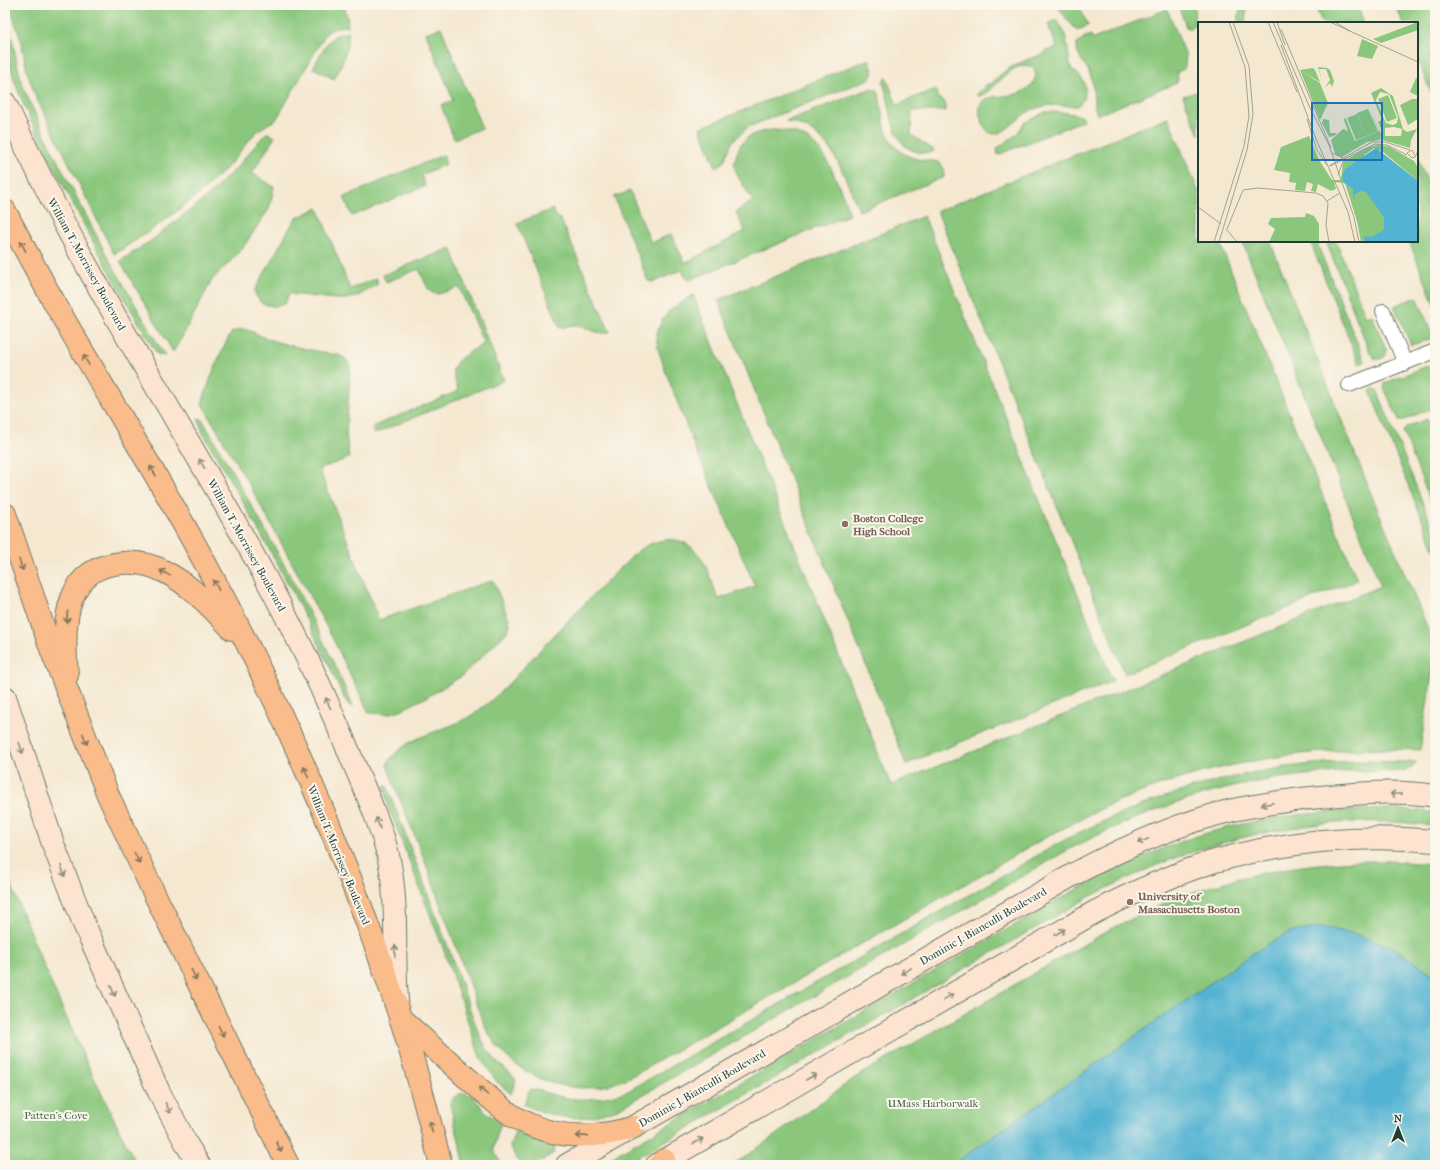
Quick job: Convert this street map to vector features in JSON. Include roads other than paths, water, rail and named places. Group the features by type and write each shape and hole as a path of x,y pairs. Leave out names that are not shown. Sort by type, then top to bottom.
{"main road":[{"name":"William T. Morrissey Boulevard","path":"5,211 54,304 159,480 200,555 253,657 299,755 327,821 364,917 400,1018 441,1165"},
{"path":"5,514 34,602 71,703 108,795 130,844 288,1165"},
{"path":"71,703 66,654 66,628 70,603 80,583 88,575 109,565 132,562 154,567 164,572 189,588 204,601 232,630 253,657"},
{"path":"400,1018 499,1106 527,1123 553,1132 588,1136 611,1134 634,1127"}],"street":[{"name":"William T. Morrissey Boulevard","path":"5,103 55,204 108,305 219,494 272,589 321,687 346,744 373,810 388,856 394,900 396,980 400,1018"},
{"path":"5,697 50,838 84,924 159,1092 199,1165"},
{"name":"Dominic J. Bianculli Boulevard","path":"567,1165 1076,873 1127,847 1179,826 1233,810 1276,802 1354,793 1435,796"},
{"path":"660,1163 1095,912 1148,887 1213,862 1254,852 1312,842 1367,839 1435,841"}],"lane":[{"path":"1383,311 1405,363"},
{"path":"1349,385 1435,351"}],"water":[{"path":"1322,927 1355,934 1393,947 1435,976 1435,1165 952,1165 1253,953 1290,932"}],"place":[{"name":"Boston College High School","path":"845,524"},
{"name":"University of Massachusetts Boston","path":"1130,902"}],"park label":[{"name":"UMass Harborwalk","path":"933,1103"},
{"name":"Patten's Cove","path":"56,1115"}]}
